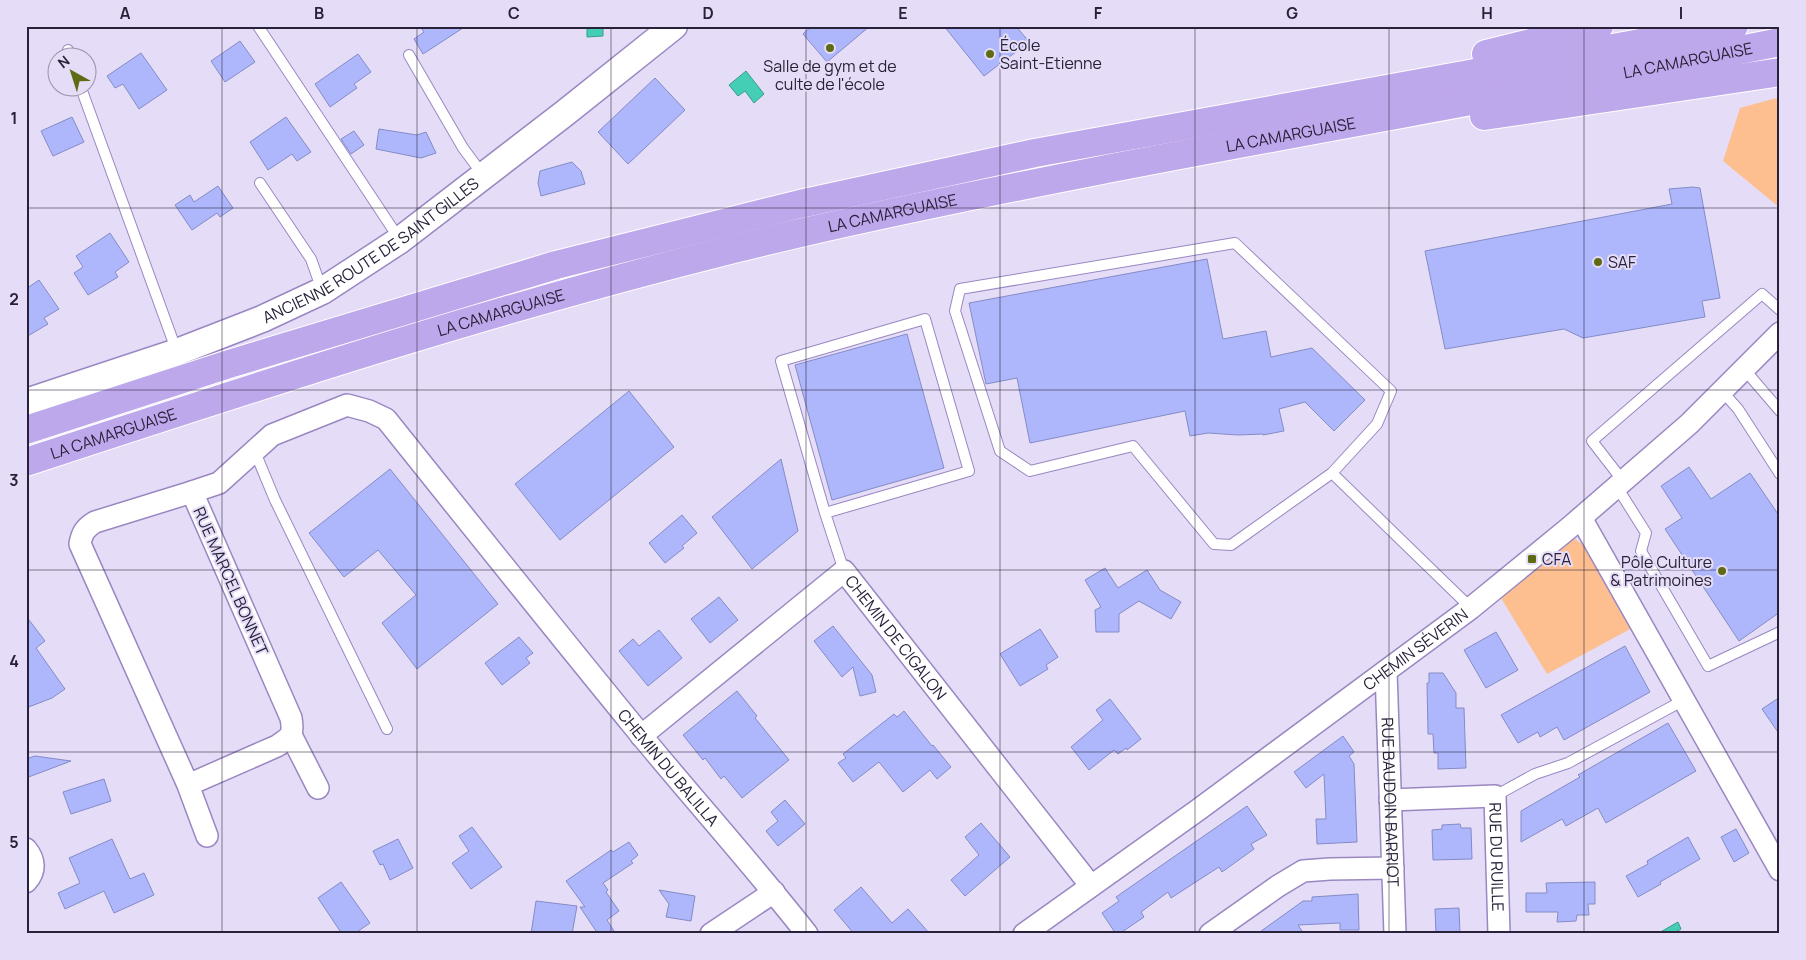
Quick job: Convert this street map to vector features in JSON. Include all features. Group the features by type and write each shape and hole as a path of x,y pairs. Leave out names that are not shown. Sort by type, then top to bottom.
{"highway":[{"path":"1148,132 1378,74 1484,54 1599,26"},
{"name":"LA CAMARGUAISE","path":"26,430 229,364 556,265 702,227 1035,153 1734,26"},
{"name":"LA CAMARGUAISE","path":"26,462 239,392 454,326 559,295 798,234 925,206 1272,138 1780,42"},
{"path":"1272,138 1446,122 1780,72"}],"street":[{"name":"ANCIENNE ROUTE DE SAINT GILLES","path":"26,402 176,352 262,319 322,291 400,240 565,114 674,26"},
{"name":"CHEMIN SÉVERIN","path":"1024,934 1198,810 1471,608 1581,518 1689,424 1780,333"},
{"name":"CHEMIN DU BALILLA","path":"192,492 219,484 272,435 347,405 386,418 530,600 807,934"},
{"name":"RUE MARCEL BONNET","path":"208,836 188,785 80,544 81,535 86,527 95,522 192,492 291,718 293,730 291,735 318,788"},
{"path":"1581,518 1780,870"},
{"name":"CHEMIN DE CIGALON","path":"641,736 844,571 1091,886"},
{"name":"RUE BAUDOIN BARRIOT","path":"1386,671 1395,934"},
{"path":"188,785 277,746 291,735"},
{"name":"RUE DU RUILLE","path":"1390,800 1495,796 1499,934"},
{"path":"26,849 31,855 34,869 26,882"},
{"path":"1210,934 1278,886 1303,871 1393,868"},
{"path":"711,934 774,892"}],"lane":[{"path":"258,26 400,240"},
{"path":"409,55 463,148 484,175"},
{"path":"85,98 176,352"},
{"path":"260,183 311,259 322,291"},
{"path":"1235,243 1390,391 1377,424 1332,473 1231,545 1214,544 1133,446 1030,471 1000,451 955,311 960,289 1235,243"},
{"path":"1780,310 1762,294 1592,441 1620,484 1646,534 1642,551 1708,666 1780,632"},
{"path":"825,513 969,471 925,318 781,361 825,513 844,571"},
{"path":"1744,370 1780,410"},
{"path":"1722,391 1738,409 1780,474"},
{"path":"255,452 275,500 387,729"},
{"path":"1332,473 1471,608"},
{"path":"1495,796 1535,774 1568,763 1684,700"}],"shaded area":[{"path":"587,26 603,26 603,36 587,37"},
{"path":"746,71 764,94 754,103 745,91 738,96 729,85"},
{"path":"1780,97 1780,208 1723,161 1740,108"},
{"path":"1574,538 1588,549 1634,627 1547,674 1501,598"},
{"path":"1678,922 1681,929 1676,932 1677,934 1657,934"}],"building":[{"path":"420,26 466,26 423,54 414,39 424,32"},
{"name":"Salle de gym et de culte de l'école","path":"812,26 870,26 827,62 803,34"},
{"name":"École Saint-Etienne","path":"944,26 1016,26 1029,42 984,76"},
{"path":"240,41 255,62 225,82 211,61"},
{"path":"141,53 167,90 139,109 123,84 115,88 107,76"},
{"path":"358,54 371,72 354,84 357,88 330,107 315,84"},
{"path":"655,78 685,110 628,164 598,132"},
{"path":"72,117 84,142 53,156 41,131"},
{"path":"286,117 311,152 297,161 292,154 268,170 250,142"},
{"path":"379,129 417,135 426,132 436,153 421,158 376,149"},
{"path":"354,131 364,145 351,154 341,139"},
{"path":"572,162 581,171 585,184 541,196 538,183 540,171"},
{"path":"218,186 233,208 220,217 217,213 192,230 175,205 190,195 194,202"},
{"name":"SAF","path":"1700,188 1720,298 1702,301 1705,317 1583,338 1564,329 1445,349 1425,251 1672,204 1669,189"},
{"path":"110,233 129,262 115,272 118,277 88,295 74,273 83,267 76,256"},
{"path":"1207,259 1223,339 1266,331 1271,357 1312,348 1365,400 1334,431 1305,402 1279,409 1284,431 1263,435 1208,433 1190,436 1185,411 1030,443 1017,378 986,384 969,303"},
{"path":"39,280 59,309 44,318 48,324 26,337 26,289"},
{"path":"907,334 944,468 832,500 795,365"},
{"path":"629,391 674,447 560,540 515,484"},
{"path":"781,459 798,531 752,569 712,517"},
{"path":"1689,467 1711,499 1750,473 1780,517 1780,612 1739,641 1665,529 1682,518 1661,486"},
{"path":"390,469 498,604 417,669 382,623 416,595 378,550 344,577 309,533"},
{"path":"682,515 697,533 682,546 684,548 665,563 649,543"},
{"path":"1105,568 1118,588 1147,570 1160,590 1181,602 1171,619 1139,601 1119,614 1119,632 1096,632 1095,610 1101,607 1085,580"},
{"path":"719,597 738,620 710,643 691,619"},
{"path":"26,616 45,641 36,648 65,689 52,698 26,708"},
{"path":"833,626 872,675 876,692 860,696 853,667 842,677 814,641"},
{"path":"1040,629 1058,657 1046,665 1048,669 1020,686 1000,654"},
{"path":"659,630 682,658 648,686 619,651 633,639 639,646"},
{"path":"1496,632 1518,670 1486,688 1464,650"},
{"path":"519,637 533,653 526,658 530,663 502,685 485,663"},
{"path":"1625,646 1650,692 1564,740 1557,727 1540,737 1538,732 1518,743 1501,715"},
{"path":"1429,673 1443,673 1456,693 1456,708 1464,708 1466,768 1438,769 1438,753 1434,753 1433,734 1428,734 1427,683 1429,683"},
{"path":"737,691 757,716 755,718 789,760 742,798 724,776 721,779 705,758 703,760 683,735"},
{"path":"1780,697 1780,735 1762,709"},
{"path":"1110,699 1141,739 1127,750 1126,748 1118,754 1114,750 1089,770 1071,747 1103,720 1096,710"},
{"path":"904,711 951,767 937,779 930,770 903,792 879,762 853,782 838,763 846,758 843,754 894,714 897,717"},
{"path":"1668,723 1696,771 1606,823 1598,808 1566,826 1562,819 1521,842 1521,811 1580,777 1578,775"},
{"path":"1343,736 1354,752 1349,756 1354,764 1357,842 1317,844 1316,819 1326,819 1324,774 1306,788 1294,772"},
{"path":"35,756 71,761 26,778 26,759"},
{"path":"104,779 111,801 71,814 63,792"},
{"path":"785,800 805,824 778,846 766,831 778,821 771,812"},
{"path":"1247,806 1267,835 1251,844 1254,849 1222,872 1219,867 1171,898 1168,892 1141,912 1144,917 1119,934 1116,934 1102,913 1119,901 1116,897"},
{"path":"981,823 1010,857 965,896 951,880 979,855 965,837"},
{"path":"1460,824 1461,828 1471,828 1472,859 1433,860 1432,830 1442,829 1442,825"},
{"path":"472,827 502,867 471,889 452,863 469,851 459,836"},
{"path":"1736,829 1749,853 1734,862 1721,837"},
{"path":"1688,837 1700,859 1638,897 1626,876 1648,864 1647,861"},
{"path":"112,839 130,879 144,873 154,895 114,913 104,891 65,909 58,893 80,883 69,858"},
{"path":"398,839 413,868 390,880 383,864 380,865 373,851"},
{"path":"629,842 638,855 631,861 633,863 603,883 608,890 606,892 619,911 607,920 616,934 598,934 580,907 585,907 566,881 611,850 613,852"},
{"path":"341,882 370,923 354,934 342,934 318,898"},
{"path":"1595,882 1595,904 1588,904 1589,915 1577,915 1576,921 1557,922 1558,912 1526,912 1526,893 1547,893 1546,883"},
{"path":"861,887 892,923 908,909 930,934 854,934 834,910"},
{"path":"659,890 695,896 691,921 666,917 669,904"},
{"path":"1358,894 1359,930 1340,930 1340,923 1298,925 1304,934 1257,934 1303,901 1312,901 1312,897"},
{"path":"536,901 577,906 572,934 531,934"},
{"path":"1459,908 1460,934 1436,934 1435,909"}],"place":[{"name":"Salle de gym et de culte de l'école","path":"830,48"},
{"name":"École Saint-Etienne","path":"990,54"},
{"name":"SAF","path":"1598,262"},
{"name":"CFA","path":"1532,559"},
{"name":"Pôle Culture & Patrimoines","path":"1722,571"}]}
